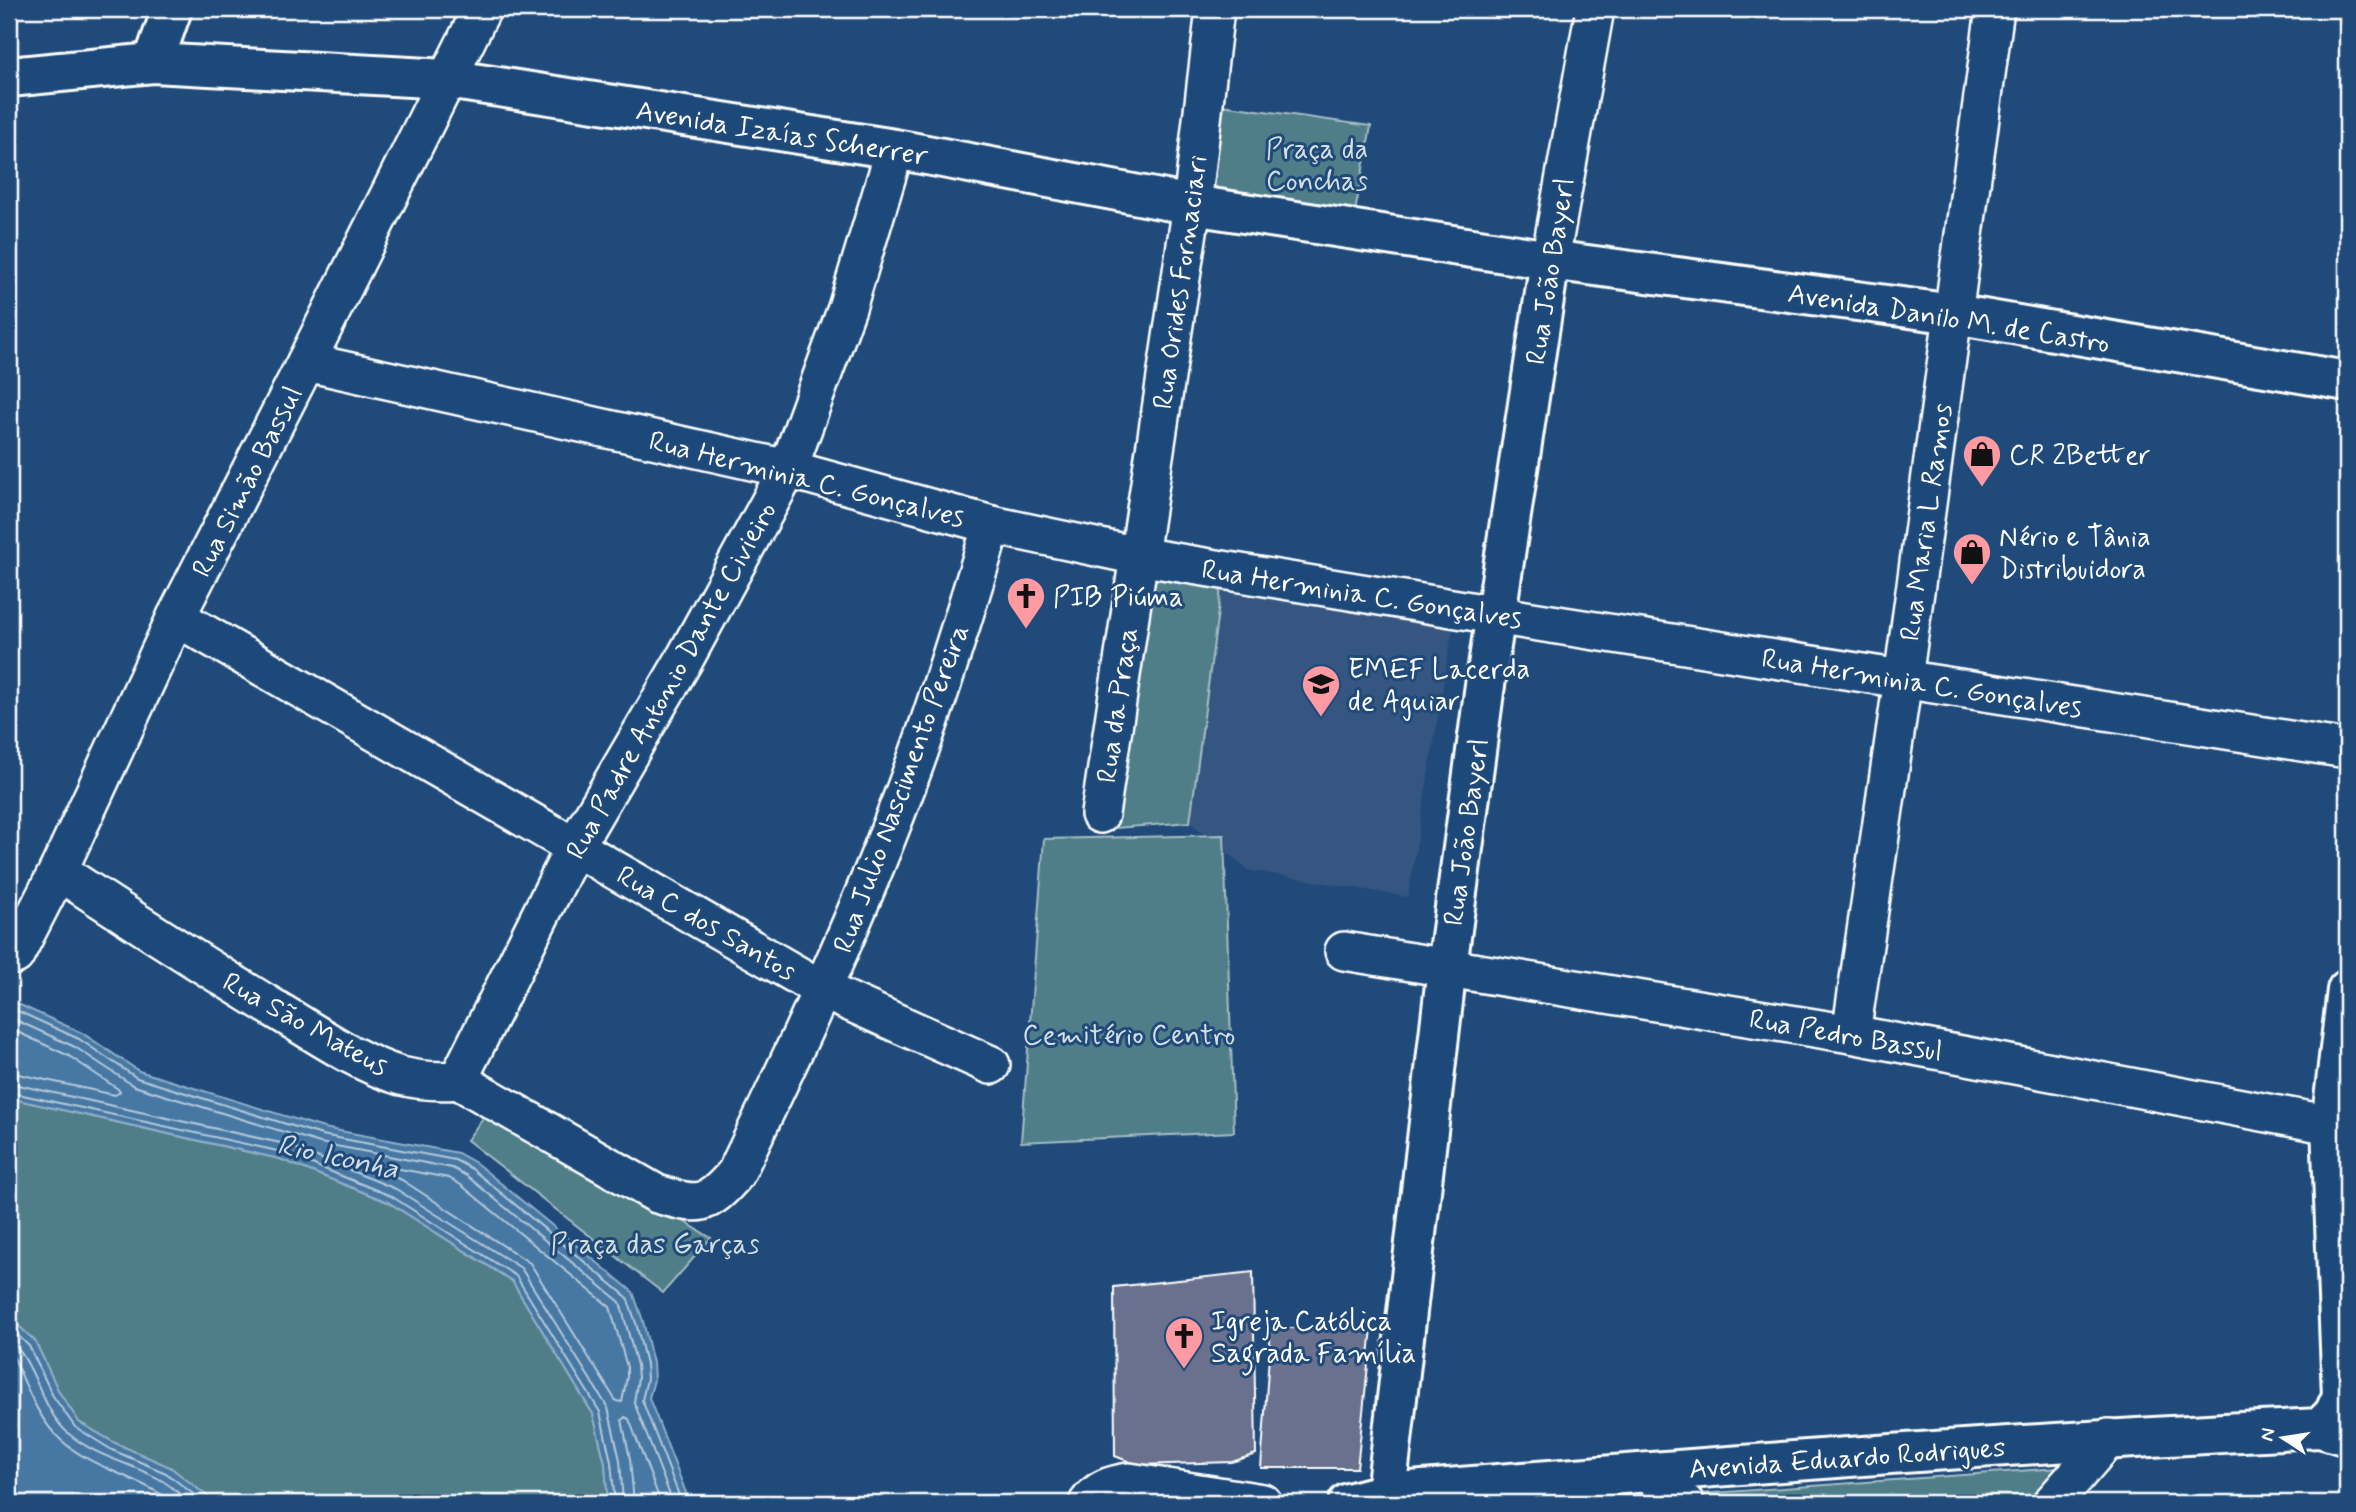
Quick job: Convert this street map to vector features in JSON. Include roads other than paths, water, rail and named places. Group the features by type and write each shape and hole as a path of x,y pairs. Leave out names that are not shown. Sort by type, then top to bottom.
{"main road":[{"path":"152,63 172,9"},
{"name":"Avenida Izaías Scherrer","path":"9,77 152,63 447,79 895,149 1192,205 1550,260"},
{"name":"Avenida Danilo M. de Castro","path":"1550,260 1954,314 2347,381"},
{"name":"Rua João Bayerl","path":"1386,1493 1447,967 1494,615 1550,260"},
{"path":"2334,1432 2334,1414 2344,1395 2339,1125 2347,990"},
{"name":"Avenida Eduardo Rodrigues","path":"1348,1503 1386,1493 2109,1438 2334,1432"}],"street":[{"name":"Rua Simão Bassul","path":"15,955 58,871 176,617 482,9"},
{"name":"Rua Orides Fornaciari","path":"1138,556 1192,205 1215,9"},
{"name":"Rua João Bayerl","path":"1550,260 1595,9"},
{"name":"Rua Maria L Ramos","path":"1851,1034 1903,679 1995,9"},
{"name":"Rua Padre Antonio Dante Civieiro","path":"458,1080 575,846 684,660 788,469 847,308 895,149"},
{"name":"Rua Herminia C. Gonçalves","path":"306,362 788,469 992,525 1138,556 1494,615 2347,749"},
{"name":"Rua Julio Nascimento Pereira","path":"458,1080 657,1194 692,1204 718,1195 736,1173 823,990 915,765 992,525"},
{"name":"Rua da Praça","path":"1100,814 1138,556"},
{"name":"Rua C dos Santos","path":"176,617 823,990 991,1065"},
{"name":"Rua São Mateus","path":"58,871 180,952 371,1064 429,1083 458,1080"},
{"name":"Rua Pedro Bassul","path":"1344,951 1851,1034 2339,1125"},
{"path":"2052,1503 2109,1438"},
{"path":"1647,1472 1685,1503"},
{"path":"1088,1503 1096,1493 1108,1486 1129,1482 1263,1503"}],"water":[{"name":"Rio Iconha","path":"9,1000 82,1033 139,1071 324,1128 458,1153 476,1163 633,1292 653,1363 654,1380 649,1398 690,1503 608,1503 605,1463 593,1414 512,1281 388,1202 280,1159 9,1098"},
{"path":"9,1317 35,1341 59,1392 79,1422 115,1443 170,1467 216,1503 9,1503"}],"place":[{"name":"CR 2Better","path":"1982,488"},
{"name":"Nério e Tânia Distribuidora","path":"1972,586"},
{"name":"PIB Piúma","path":"1026,630"},
{"name":"EMEF Lacerda de Aguiar","path":"1321,718"},
{"name":"Igreja Católica Sagrada Família","path":"1184,1370"}],"park label":[{"name":"Praça da Conchas","path":"1317,164"},
{"name":"Cemitério Centro","path":"1129,1034"},
{"name":"Praça das Garças","path":"655,1243"}]}
